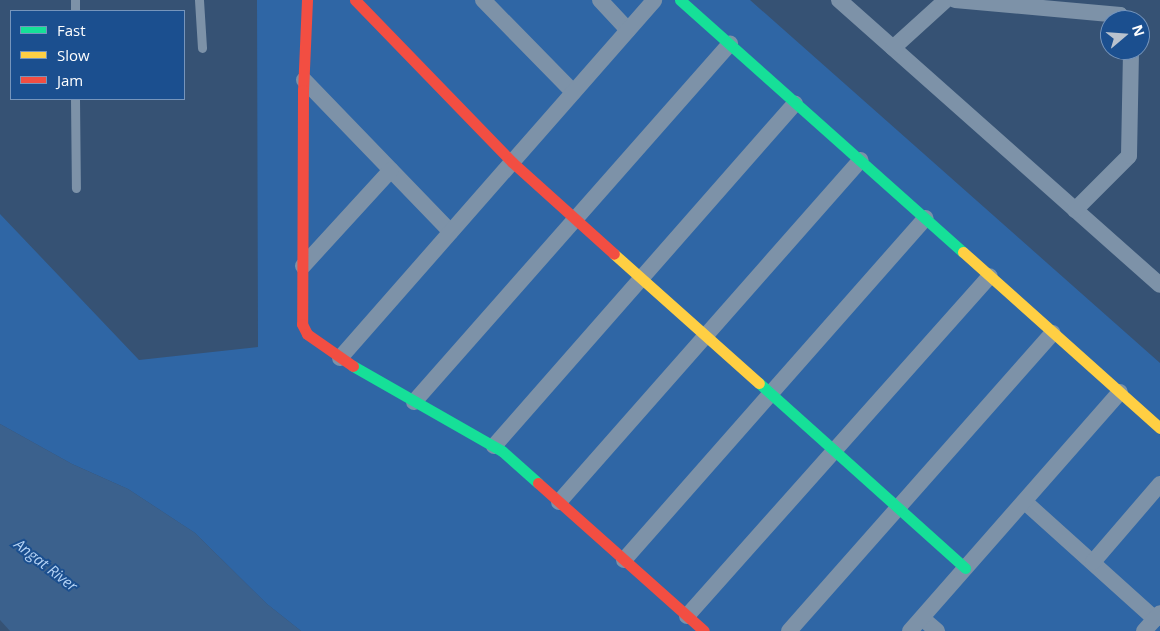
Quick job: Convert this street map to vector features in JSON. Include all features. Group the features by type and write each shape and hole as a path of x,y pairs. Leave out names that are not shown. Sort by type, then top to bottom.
{"street":[{"path":"307,0 304,80 302,324 307,334 340,358 494,446 704,631"},
{"path":"355,0 512,162 965,568"},
{"path":"483,0 573,92"},
{"path":"600,0 628,30"},
{"path":"340,358 654,0"},
{"path":"680,0 1160,428"},
{"path":"839,0 1075,210 1158,279"},
{"path":"893,48 946,0"},
{"path":"955,0 1100,13"},
{"path":"414,402 730,44"},
{"path":"1075,210 1129,156 1131,60"},
{"path":"304,80 451,232"},
{"path":"494,446 796,103"},
{"path":"559,502 860,160"},
{"path":"303,266 391,170"},
{"path":"624,560 925,218"},
{"path":"687,616 990,276"},
{"path":"789,631 1053,333"},
{"path":"910,631 1120,392"},
{"path":"1093,562 1160,484"},
{"path":"1025,502 1093,562 1153,621"},
{"path":"922,618 937,631"}],"lane":[{"path":"199,0 202,48"},
{"path":"75,100 76,188"}],"shaded area":[{"path":"257,0 750,0 1160,363 1160,631 301,631 267,604 195,533 128,489 72,464 0,424 0,214 139,360 258,347"}],"water":[{"name":"Angat River","path":"0,424 72,464 128,489 195,533 267,604 301,631 10,631 0,620"}],"traffic: fast":[{"path":"680,0 963,252"},
{"path":"353,366 502,451 538,483"},
{"path":"759,383 965,568"}],"traffic: slow":[{"path":"963,252 1160,428"},
{"path":"614,254 759,383"}],"traffic: jam":[{"path":"307,0 303,90 302,324 307,334 353,366"},
{"path":"355,0 512,162 614,254"},
{"path":"538,483 704,631"}]}
